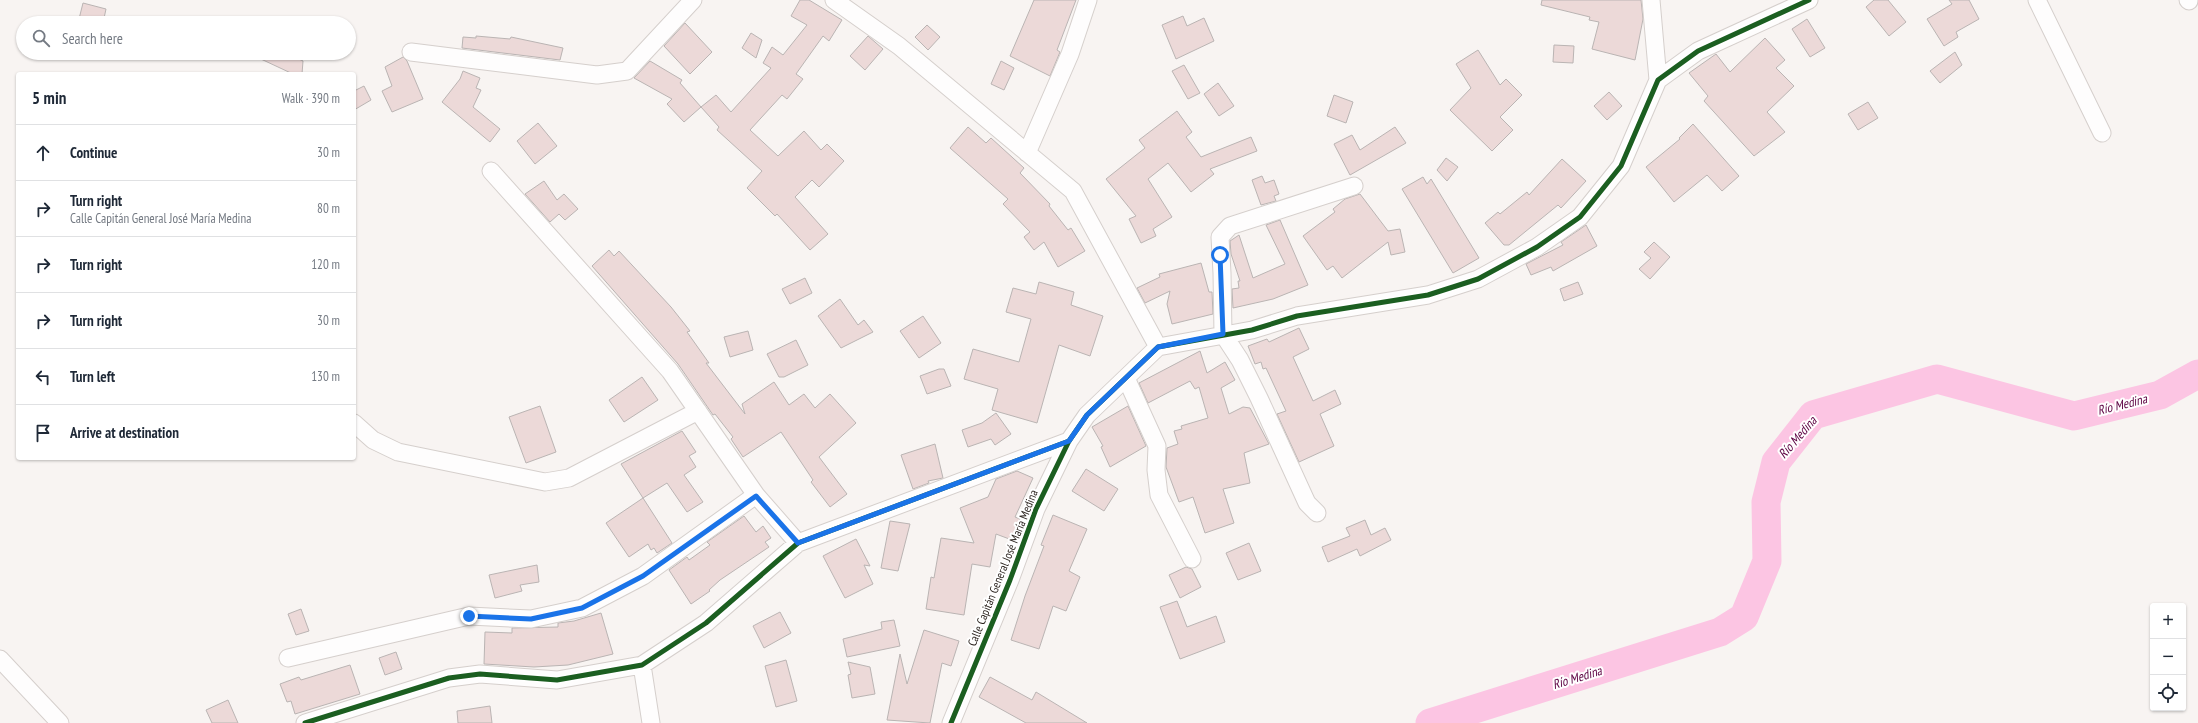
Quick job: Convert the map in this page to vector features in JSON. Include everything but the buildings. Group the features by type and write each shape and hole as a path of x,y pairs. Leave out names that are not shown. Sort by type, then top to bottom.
{"street":[{"path":"411,52 596,75 611,74 626,71 693,0"},
{"path":"834,0 899,46 1073,191 1158,347 1223,334 1252,330 1298,316 1428,295 1478,279 1537,247 1580,217 1621,166 1658,80 1651,0"},
{"path":"1027,153 1070,54 1088,0"},
{"path":"1658,80 1698,51 1809,0"},
{"path":"2037,0 2102,133"},
{"path":"491,171 670,371 756,496 798,543"},
{"path":"1317,513 1306,503 1259,398 1240,360 1223,334 1220,238 1230,226 1354,186"},
{"name":"Calle Capitán General José María Medina","path":"951,723 1010,580 1036,509 1069,441 1087,415 1158,347"},
{"path":"1126,378 1157,446 1156,470 1159,495 1192,559"},
{"path":"356,425 373,440 398,452 544,482 570,478 698,411"},
{"path":"305,723 449,678 480,674 557,680 642,665 706,623 798,543 1069,441"},
{"path":"288,658 469,616 531,619 582,608 643,576 756,496"},
{"path":"0,659 60,723"},
{"path":"642,665 651,723"}],"waterway":[{"name":"Río Medina","path":"1430,723 1720,632 1744,617 1767,561 1766,502 1776,462 1813,415 1937,379 2074,416 2160,395 2198,374"}],"cycle path":[{"path":"951,723 1010,580 1036,509 1069,441 1087,415 1158,347 1252,330 1297,316 1428,295 1478,279 1537,247 1580,217 1621,166 1658,80 1698,51 1809,0"},
{"path":"305,723 449,678 480,674 557,680 642,665 706,623 798,543 1069,441"}],"route":[{"path":"469,616 531,619 582,608 643,576 756,496 798,543 1069,441 1087,415 1158,347 1223,334 1222,274 1220,255"}]}
